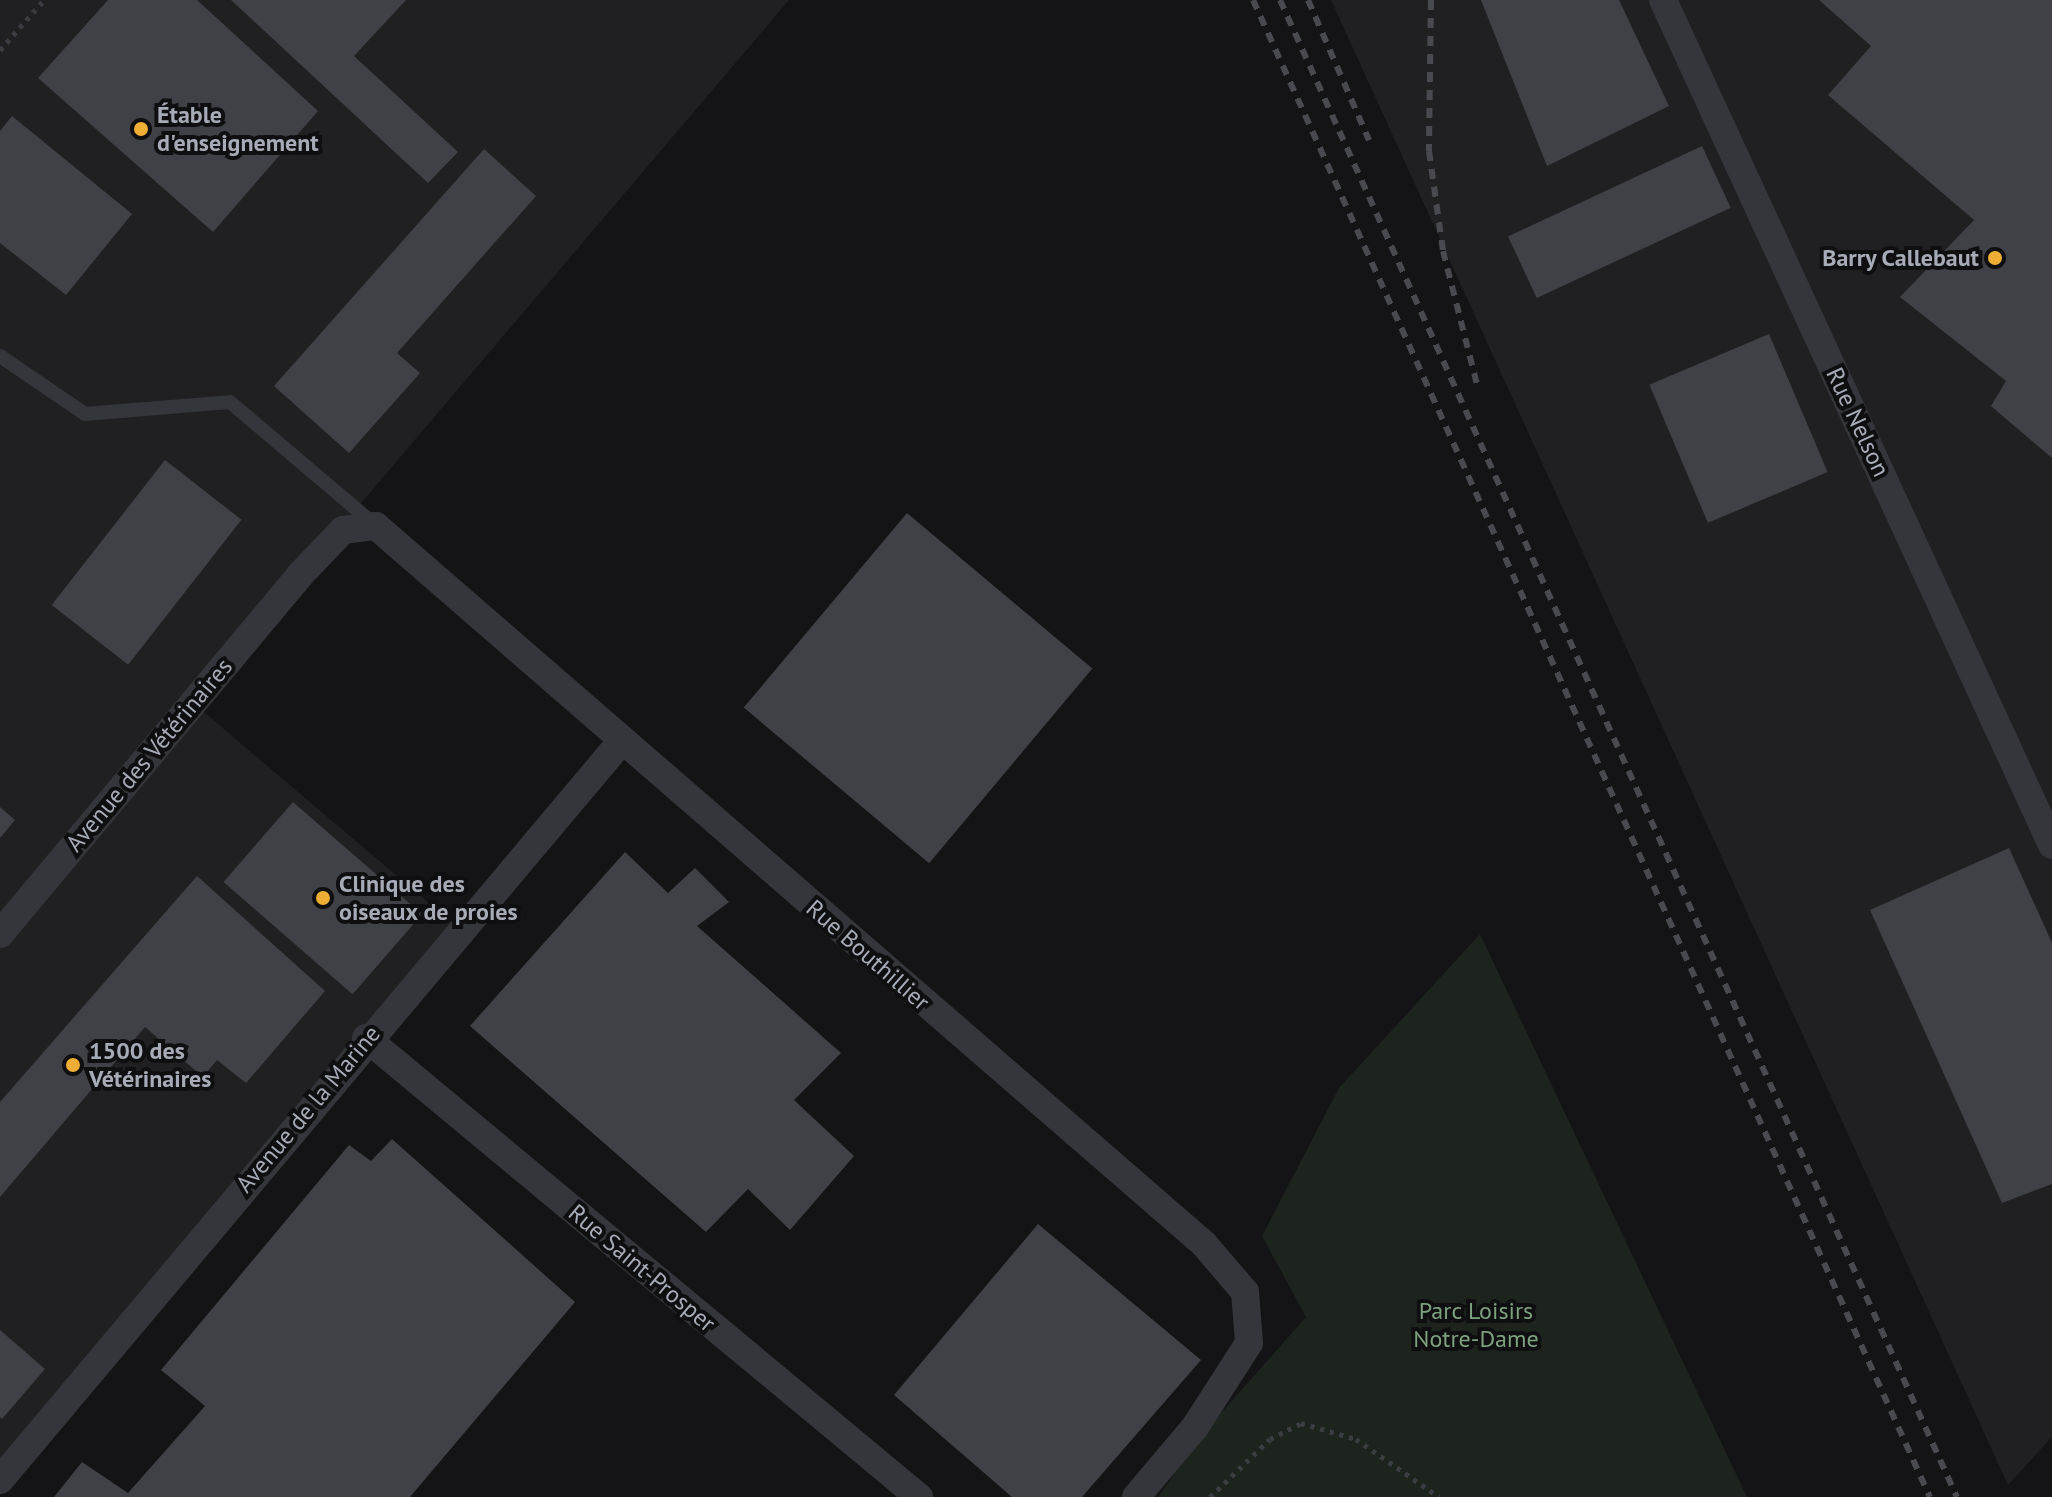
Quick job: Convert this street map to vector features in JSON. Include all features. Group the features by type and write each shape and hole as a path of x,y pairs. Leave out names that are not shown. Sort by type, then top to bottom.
{"street":[{"name":"Rue Nelson","path":"1663,0 2052,845"},
{"name":"Avenue des Vétérinaires","path":"0,934 300,575 343,530 376,526"},
{"name":"Rue Bouthillier","path":"376,526 620,743 1204,1244 1245,1292 1249,1343 1195,1427 1136,1497"},
{"name":"Avenue de la Marine","path":"0,1480 366,1038 620,743"},
{"name":"Rue Saint-Prosper","path":"366,1038 919,1497"}],"lane":[{"path":"0,356 85,414 230,402 376,526"}],"path":[{"path":"0,50 44,0"},
{"path":"1210,1497 1270,1439 1301,1423 1356,1439 1439,1497"}],"shaded area":[{"path":"0,0 789,0 192,702 463,932 0,1489"},
{"path":"1331,0 2052,0 2052,1437 2008,1485"}],"green space":[{"name":"Parc Loisirs Notre-Dame","path":"1480,934 1747,1497 1158,1497 1206,1430 1306,1317 1262,1236 1339,1088"}],"building":[{"path":"108,0 197,0 318,111 213,232 38,78"},
{"path":"231,0 406,0 354,56 458,152 428,183"},
{"path":"1481,0 1619,0 1669,106 1547,166"},
{"name":"Barry Callebaut","path":"1819,0 2052,0 2052,458 1991,406 2006,381 1900,297 1974,220 1828,95 1871,46"},
{"path":"12,116 132,214 66,295 0,243 0,131"},
{"path":"1702,146 1731,208 1537,298 1508,236"},
{"path":"484,149 536,196 397,353 420,373 349,453 274,386"},
{"path":"1769,334 1828,472 1708,523 1649,385"},
{"path":"165,460 241,520 128,665 52,605"},
{"path":"907,513 1092,669 929,863 744,708"},
{"name":"Clinique des oiseaux de proies","path":"293,802 422,914 353,994 223,882"},
{"path":"0,807 15,820 0,838"},
{"path":"2009,848 2052,943 2052,1184 2002,1203 1870,910"},
{"path":"625,852 668,893 695,868 729,902 697,926 841,1053 794,1100 854,1156 790,1230 748,1189 706,1232 470,1026"},
{"path":"197,876 325,991 246,1083 217,1060 203,1077 145,1027 0,1197 0,1102"},
{"path":"392,1139 575,1302 410,1497 54,1497 82,1462 128,1493 205,1406 161,1370 349,1145 371,1161"},
{"path":"1038,1224 1201,1360 1082,1497 1012,1497 894,1395"},
{"path":"0,1330 45,1369 2,1419 0,1417"}],"railway":[{"path":"1253,0 1930,1497"},
{"path":"1280,0 1957,1497"},
{"path":"1308,0 1369,140"},
{"path":"1431,0 1429,151 1443,251 1477,384"}],"place":[{"name":"Étable d'enseignement","path":"141,129"},
{"name":"Barry Callebaut","path":"1995,258"},
{"name":"Clinique des oiseaux de proies","path":"323,898"},
{"name":"1500 des Vétérinaires","path":"73,1065"}]}
